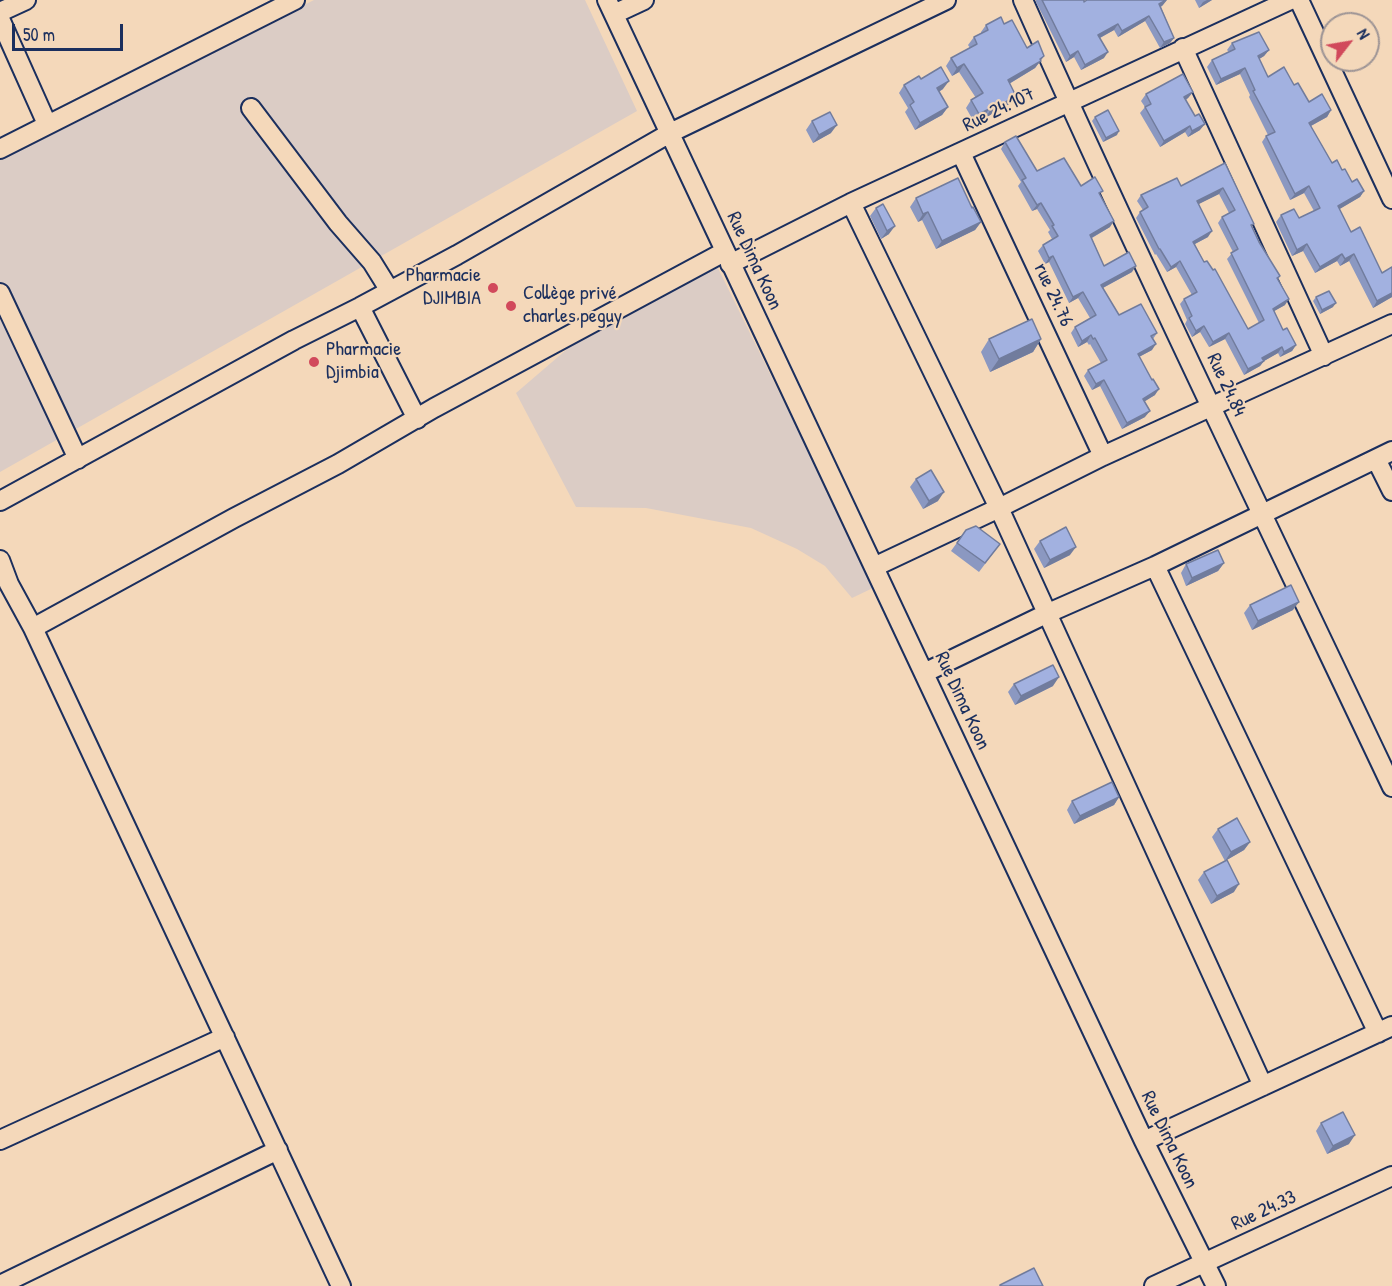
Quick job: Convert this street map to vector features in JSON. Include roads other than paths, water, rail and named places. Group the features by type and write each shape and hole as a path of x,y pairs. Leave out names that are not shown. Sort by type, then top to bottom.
{"street":[{"path":"0,12 26,0"},
{"path":"0,149 295,0"},
{"path":"610,7 644,0"},
{"path":"0,501 294,340 390,291 670,133 946,0"},
{"name":"Rue 24.84","path":"1023,0 1261,513 1392,787"},
{"name":"Rue 24.107","path":"33,628 338,464 454,397 727,258 962,153 1068,101 1290,0"},
{"path":"1299,0 1392,199"},
{"name":"Rue Dima Koon","path":"610,7 1144,1141 1216,1286"},
{"path":"0,19 47,124"},
{"path":"1184,48 1324,356"},
{"path":"251,108 338,223 372,262 390,291"},
{"name":"rue 24.76","path":"962,153 1103,456"},
{"path":"851,203 999,508 1263,1086"},
{"path":"0,293 78,459"},
{"path":"360,307 417,419"},
{"path":"874,567 1103,456 1392,324"},
{"path":"924,673 1046,614 1155,566 1384,455 1392,491"},
{"path":"1,566 33,628 341,1286"},
{"path":"1144,1141 1385,1029 1155,566"},
{"path":"0,1140 225,1037"},
{"path":"0,1285 278,1150"},
{"name":"Rue 24.33","path":"1154,1286 1392,1176"}],"place":[{"name":"Pharmacie DJIMBIA","path":"493,288"},
{"name":"Collège privé charles peguy","path":"511,306"},
{"name":"Pharmacie Djimbia","path":"314,362"}]}
